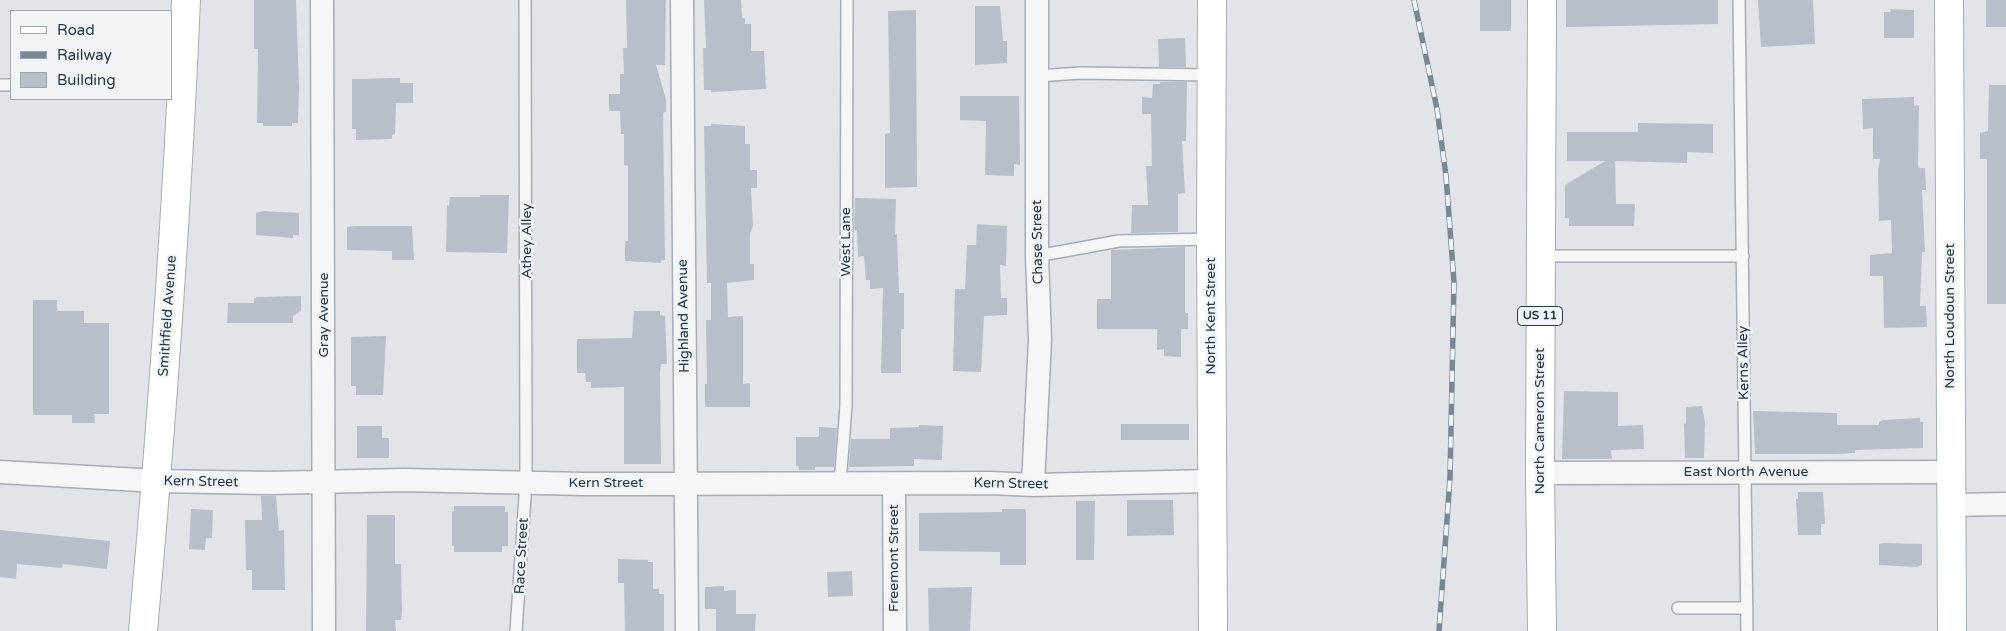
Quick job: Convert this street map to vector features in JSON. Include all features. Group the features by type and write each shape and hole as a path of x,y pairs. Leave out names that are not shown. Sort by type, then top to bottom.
{"street":[{"name":"Smithfield Avenue","path":"143,631 157,481 177,93 186,0"},
{"name":"Gray Avenue","path":"322,0 324,631"},
{"name":"Highland Avenue","path":"682,0 687,631"},
{"name":"Chase Street","path":"1033,485 1040,340 1037,256 1037,0"},
{"name":"North Kent Street","path":"1212,0 1210,240 1213,631"},
{"name":"North Cameron Street","path":"1542,0 1540,256 1542,631"},
{"name":"North Loudoun Street","path":"1949,0 1952,631"},
{"name":"Kern Street","path":"0,472 157,481 526,482 584,484 894,484 991,482 1033,485 1212,481"},
{"name":"East North Avenue","path":"1540,473 1951,472"},
{"name":"Freemont Street","path":"894,484 895,631"},
{"path":"1950,505 2006,504"}],"lane":[{"name":"Athey Alley","path":"525,0 526,482"},
{"name":"West Lane","path":"840,484 846,406 847,0"},
{"name":"Kerns Alley","path":"1739,0 1747,631"},
{"path":"1038,76 1080,73 1211,75"},
{"path":"1037,256 1120,241 1210,240"},
{"path":"1540,256 1742,256"},
{"name":"Race Street","path":"516,631 526,482"},
{"path":"1678,608 1747,608"}],"building":[{"path":"254,0 296,0 299,87 298,123 292,123 292,126 263,126 263,123 257,123 258,49 254,49"},
{"path":"626,0 666,0 665,65 656,65 666,99 666,112 663,113 665,260 661,260 661,263 625,261 625,241 628,241 628,166 624,165 624,134 621,134 620,111 609,111 609,94 620,94 620,74 624,74 623,48 627,48"},
{"path":"704,0 741,0 742,18 745,18 745,24 751,24 751,51 764,51 766,89 711,92 711,90 704,90 703,48 706,48"},
{"path":"1480,0 1511,0 1511,31 1480,31"},
{"path":"1566,0 1718,0 1718,24 1566,27"},
{"path":"1758,0 1813,0 1815,44 1761,47"},
{"path":"1986,0 2006,0 2006,27 1986,27"},
{"path":"975,6 1000,6 1003,41 1007,41 1007,63 975,65"},
{"path":"1890,9 1914,10 1914,38 1884,38 1884,12 1891,12"},
{"path":"916,10 917,187 885,188 885,134 890,133 888,11"},
{"path":"1185,38 1186,67 1159,67 1158,39"},
{"path":"400,78 400,83 413,83 413,103 396,103 395,134 392,135 392,139 356,140 356,129 352,129 352,79"},
{"path":"1160,82 1187,82 1186,141 1182,141 1185,193 1178,194 1178,232 1131,233 1132,205 1148,205 1146,166 1152,166 1151,114 1142,114 1142,97 1152,98 1153,84 1160,84"},
{"path":"1989,85 2006,85 2006,304 1987,304 1987,159 1980,159 1980,133 1988,131"},
{"path":"960,96 1019,96 1020,165 1014,164 1014,176 985,175 986,121 960,120"},
{"path":"1914,97 1914,106 1919,105 1918,166 1919,168 1925,168 1926,190 1922,190 1925,252 1922,252 1920,306 1926,306 1927,327 1884,328 1883,276 1870,276 1870,255 1892,253 1891,220 1879,221 1878,171 1880,159 1873,159 1873,128 1863,129 1862,99"},
{"path":"1638,123 1713,124 1713,153 1687,152 1687,163 1615,161 1616,204 1635,204 1634,226 1569,226 1569,218 1565,218 1565,185 1605,161 1567,161 1567,132 1638,132"},
{"path":"711,124 745,126 745,144 750,144 750,170 757,170 757,188 751,188 753,226 750,234 750,264 754,264 754,280 727,283 728,317 743,316 743,384 750,383 750,407 705,407 705,384 707,384 706,320 711,320 711,283 707,283 704,126 711,126"},
{"path":"480,195 509,195 507,253 446,252 447,205 449,206 450,197 480,197"},
{"path":"855,198 896,199 895,235 897,234 899,293 904,293 904,329 901,329 901,373 881,373 883,288 870,289 870,280 866,280 864,256 858,257 857,230 854,230"},
{"path":"263,211 299,213 299,235 293,235 293,238 256,235 256,213"},
{"path":"977,224 1007,226 1006,266 1000,265 1001,298 1007,298 1007,315 984,316 981,372 953,371 955,289 965,289 967,245 976,245"},
{"path":"412,226 414,260 392,260 392,251 347,250 347,227"},
{"path":"1185,247 1185,313 1188,313 1188,329 1181,329 1181,357 1164,356 1164,349 1157,350 1157,329 1097,329 1097,299 1111,299 1111,250"},
{"path":"301,296 301,311 293,316 293,323 227,323 228,303 254,303 254,299 257,297"},
{"path":"33,300 57,300 57,311 84,311 84,323 109,323 109,414 94,414 95,423 72,423 72,415 33,415"},
{"path":"634,311 660,311 660,315 665,316 667,364 661,364 660,372 661,464 624,464 624,387 591,388 591,382 586,382 585,373 577,373 577,339 632,338"},
{"path":"386,336 383,395 356,395 356,386 351,386 351,337"},
{"path":"1564,391 1618,392 1618,426 1643,425 1644,449 1611,450 1612,459 1562,459"},
{"path":"1702,406 1705,423 1704,458 1685,458 1684,424 1686,423 1686,407"},
{"path":"1753,411 1837,413 1837,425 1879,425 1879,422 1883,420 1920,418 1920,422 1923,422 1923,448 1855,450 1855,453 1836,454 1755,454"},
{"path":"1121,424 1189,424 1189,440 1121,440"},
{"path":"919,425 943,426 942,460 914,459 914,466 849,467 851,439 890,439 890,428 919,427"},
{"path":"357,426 382,426 382,438 389,438 389,458 357,458"},
{"path":"819,427 837,428 834,467 815,467 815,470 799,470 798,466 796,466 796,437 817,437 819,436"},
{"path":"1798,492 1823,492 1825,524 1821,524 1821,535 1798,535 1796,499 1798,499"},
{"path":"261,496 276,496 279,531 284,530 285,590 252,590 252,570 246,570 245,520 262,520"},
{"path":"1127,500 1173,500 1174,535 1127,536"},
{"path":"1076,501 1095,501 1094,560 1076,560"},
{"path":"454,506 505,506 505,512 508,512 508,546 502,546 502,552 454,552 454,546 452,546 452,512 454,511"},
{"path":"191,509 213,510 212,538 206,538 205,550 189,549"},
{"path":"1002,509 1025,509 1026,565 1000,565 1000,552 919,551 919,513 1002,512"},
{"path":"367,515 395,515 395,564 401,564 402,612 401,620 395,620 396,631 366,631"},
{"path":"0,530 110,541 107,569 63,564 62,568 17,564 16,579 0,577"},
{"path":"1879,544 1922,544 1922,565 1917,567 1879,565"},
{"path":"618,559 648,560 648,562 653,562 653,589 659,589 659,594 664,594 664,631 625,631 624,583 618,583"},
{"path":"852,571 853,596 828,597 827,572"},
{"path":"724,586 724,591 736,590 736,614 756,614 755,631 716,631 716,609 705,609 705,587"},
{"path":"972,587 970,631 929,631 928,588"}],"railway":[{"path":"1414,0 1437,109 1446,176 1454,282 1450,478 1439,631"}]}
